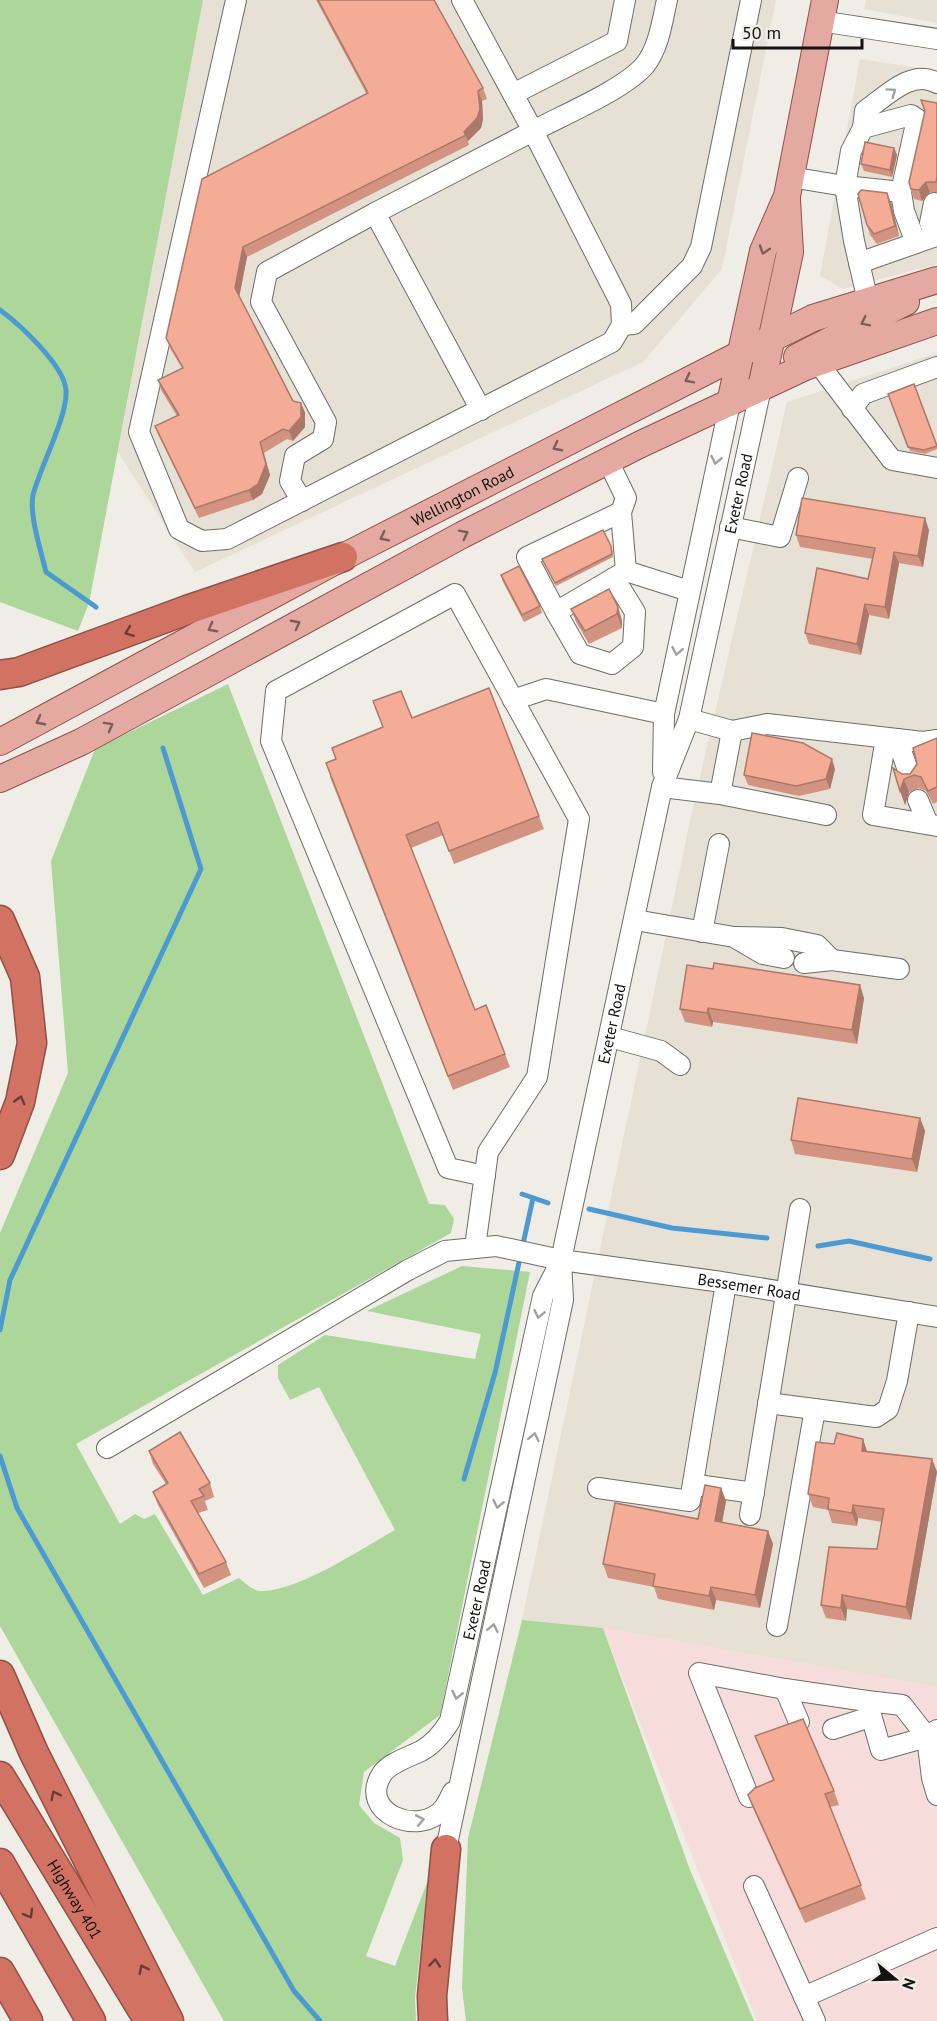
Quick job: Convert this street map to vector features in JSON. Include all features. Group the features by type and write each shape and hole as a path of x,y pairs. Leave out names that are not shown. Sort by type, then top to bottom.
{"highway":[{"path":"0,675 19,672 187,610 343,557"},
{"path":"0,920 25,977 32,1043 20,1102 0,1155"},
{"path":"0,1675 34,1753 169,2021"},
{"name":"Highway 401","path":"0,1776 149,2021"},
{"path":"433,2021 432,1996 446,1849"},
{"path":"0,1863 91,2021"},
{"path":"0,1972 28,2021"}],"main road":[{"name":"Exeter Road","path":"730,403 762,251 788,186 822,10"},
{"name":"Exeter Road","path":"762,383 790,252 788,186"},
{"name":"Wellington Road","path":"0,742 343,557 742,352 813,318 937,280"},
{"path":"0,779 81,742 462,535 608,461 730,403 808,351 937,288"},
{"path":"762,383 937,321"}],"street":[{"path":"236,0 139,432 179,529 202,542 227,539 607,346 622,325 621,304 533,131 462,0"},
{"path":"513,94 617,41 625,0"},
{"path":"302,501 290,481 295,456 323,439 326,422 261,302 267,272 630,79 645,65 656,47 668,0"},
{"path":"622,325 634,324 692,266 701,247 751,0"},
{"path":"822,10 937,39"},
{"path":"868,301 859,263 862,238 845,186 851,152 863,128 865,111 911,78 930,79 937,83"},
{"path":"863,128 911,115 917,119 901,192 903,224 916,243"},
{"path":"788,186 845,186 901,192"},
{"path":"859,263 937,237 930,223 934,203"},
{"path":"375,213 481,410"},
{"path":"818,363 892,460 937,468"},
{"path":"852,409 863,394 937,367"},
{"name":"Exeter Road","path":"459,1782 443,1809 426,1820 407,1822 391,1817 379,1805 376,1789 382,1772 440,1738 450,1721 543,1296 561,1260 662,787 688,719 762,383"},
{"name":"Exeter Road","path":"662,787 664,714 730,403"},
{"path":"608,461 626,498 621,512 620,575 635,612 633,646 612,664 580,654 527,557 621,512"},
{"path":"730,527 780,537 798,478"},
{"path":"556,612 620,575 689,591"},
{"path":"475,1247 485,1176 488,1152 537,1077 579,819 455,594 276,691 271,741 448,1168 485,1176"},
{"path":"513,699 546,689 664,714"},
{"path":"688,719 732,730 767,724 891,739 923,742 937,740"},
{"path":"720,794 732,730"},
{"path":"891,739 910,776"},
{"path":"891,739 873,815 933,825"},
{"path":"662,787 720,794 826,814"},
{"path":"918,800 933,825"},
{"path":"702,932 718,844"},
{"path":"635,920 734,937 782,938 818,945 832,960"},
{"path":"734,937 763,954 784,958"},
{"path":"804,963 832,960 900,969"},
{"path":"610,1036 661,1050 680,1065"},
{"path":"750,1515 800,1209"},
{"name":"Bessemer Road","path":"107,1448 408,1270 445,1251 496,1246 561,1260 726,1283 937,1317"},
{"name":"Exeter Road","path":"446,1849 563,1300 561,1260"},
{"path":"598,1488 690,1501 726,1283"},
{"path":"768,1403 876,1417 888,1410 897,1381 909,1312"},
{"path":"777,1626 815,1409"},
{"path":"692,1484 754,1492"},
{"path":"749,1797 699,1673 785,1689 869,1709 902,1705 932,1734 932,1778 937,1795"},
{"path":"785,1689 799,1722"},
{"path":"833,1729 869,1709"},
{"path":"869,1709 881,1750 932,1734"},
{"path":"754,1886 815,2021"},
{"path":"804,1997 937,1938"}],"shaded area":[{"path":"203,0 776,0 722,269 643,362 195,572 118,452"},
{"path":"866,0 937,0 937,23 864,9"},
{"path":"860,59 937,71 937,264 843,289 820,276"},
{"path":"937,353 937,1687 603,1628 522,1620 693,807 787,402"},
{"path":"603,1628 937,1687 937,2021 757,2021"}],"green space":[{"path":"0,0 203,0 89,603 78,631 0,602"},
{"path":"228,684 429,1204 445,1205 454,1219 451,1233 76,1444 120,1524 135,1514 144,1519 155,1514 203,1595 239,1578 250,1587 260,1591 279,1589 296,1583 331,1567 395,1530 319,1387 290,1400 278,1378 278,1365 325,1335 475,1359 481,1334 367,1311 462,1266 530,1272 440,1715 364,1772 359,1805 374,1823 400,1838 403,1860 366,1956 395,1966 428,1880 415,1998 416,2021 224,2021 0,1626 0,1233 68,1073 51,861 95,749"},
{"path":"522,1620 603,1628 690,1870 754,2021 466,2021 462,1988 468,1838"}],"building":[{"path":"318,0 434,0 483,88 478,91 480,109 477,118 464,132 466,135 243,247 235,288 293,401 301,403 301,417 289,431 283,429 260,442 266,464 258,484 249,490 195,508 155,426 179,415 158,380 183,368 166,338 202,179 368,93"},
{"path":"921,100 937,103 937,176 936,182 926,182 919,190 911,189 909,182 925,111"},
{"path":"865,142 894,148 890,170 861,164"},
{"path":"861,190 887,193 895,226 874,234 867,225 858,194"},
{"path":"914,384 937,446 924,450 908,447 888,394"},
{"path":"802,498 925,518 918,556 894,552 885,607 865,604 857,644 805,633 817,568 868,579 875,548 796,535"},
{"path":"603,530 611,546 612,554 555,583 542,559"},
{"path":"519,566 540,606 522,615 501,575"},
{"path":"609,589 618,607 617,614 585,631 571,609"},
{"path":"489,688 539,816 449,851 438,822 406,835 475,1010 486,1005 505,1054 448,1076 326,763 336,759 332,748 383,727 373,701 401,691 412,718"},
{"path":"752,733 803,743 832,759 826,779 796,786 744,775"},
{"path":"937,738 937,787 928,791 921,777 914,775 904,779 900,791 893,768 902,774 910,774 917,764 913,748"},
{"path":"714,963 860,985 852,1030 708,1008 707,1013 680,1009 687,965 713,969"},
{"path":"798,1098 920,1118 912,1159 791,1140"},
{"path":"180,1432 210,1483 199,1489 204,1496 191,1501 226,1562 199,1574 153,1492 168,1483 149,1451"},
{"path":"837,1433 863,1439 862,1451 932,1459 906,1607 842,1595 841,1608 821,1605 829,1547 877,1549 884,1509 853,1505 852,1513 828,1509 829,1498 808,1494 816,1442 834,1444"},
{"path":"705,1485 721,1488 715,1521 768,1531 755,1595 711,1587 709,1596 653,1586 655,1574 603,1564 615,1503 698,1519"},
{"path":"803,1719 834,1791 825,1794 861,1885 800,1909 748,1795 755,1788 774,1780 755,1736"}],"waterway":[{"path":"0,310 49,357 63,380 66,390 63,413 33,495 34,523 46,572 96,607"},
{"path":"0,1330 10,1280 201,869 163,748"},
{"path":"522,1194 548,1203"},
{"path":"464,1479 495,1373 533,1198"},
{"path":"589,1209 672,1228 767,1238"},
{"path":"818,1246 849,1241 930,1259"},
{"path":"0,1456 17,1508 294,1991 320,2021"}]}
